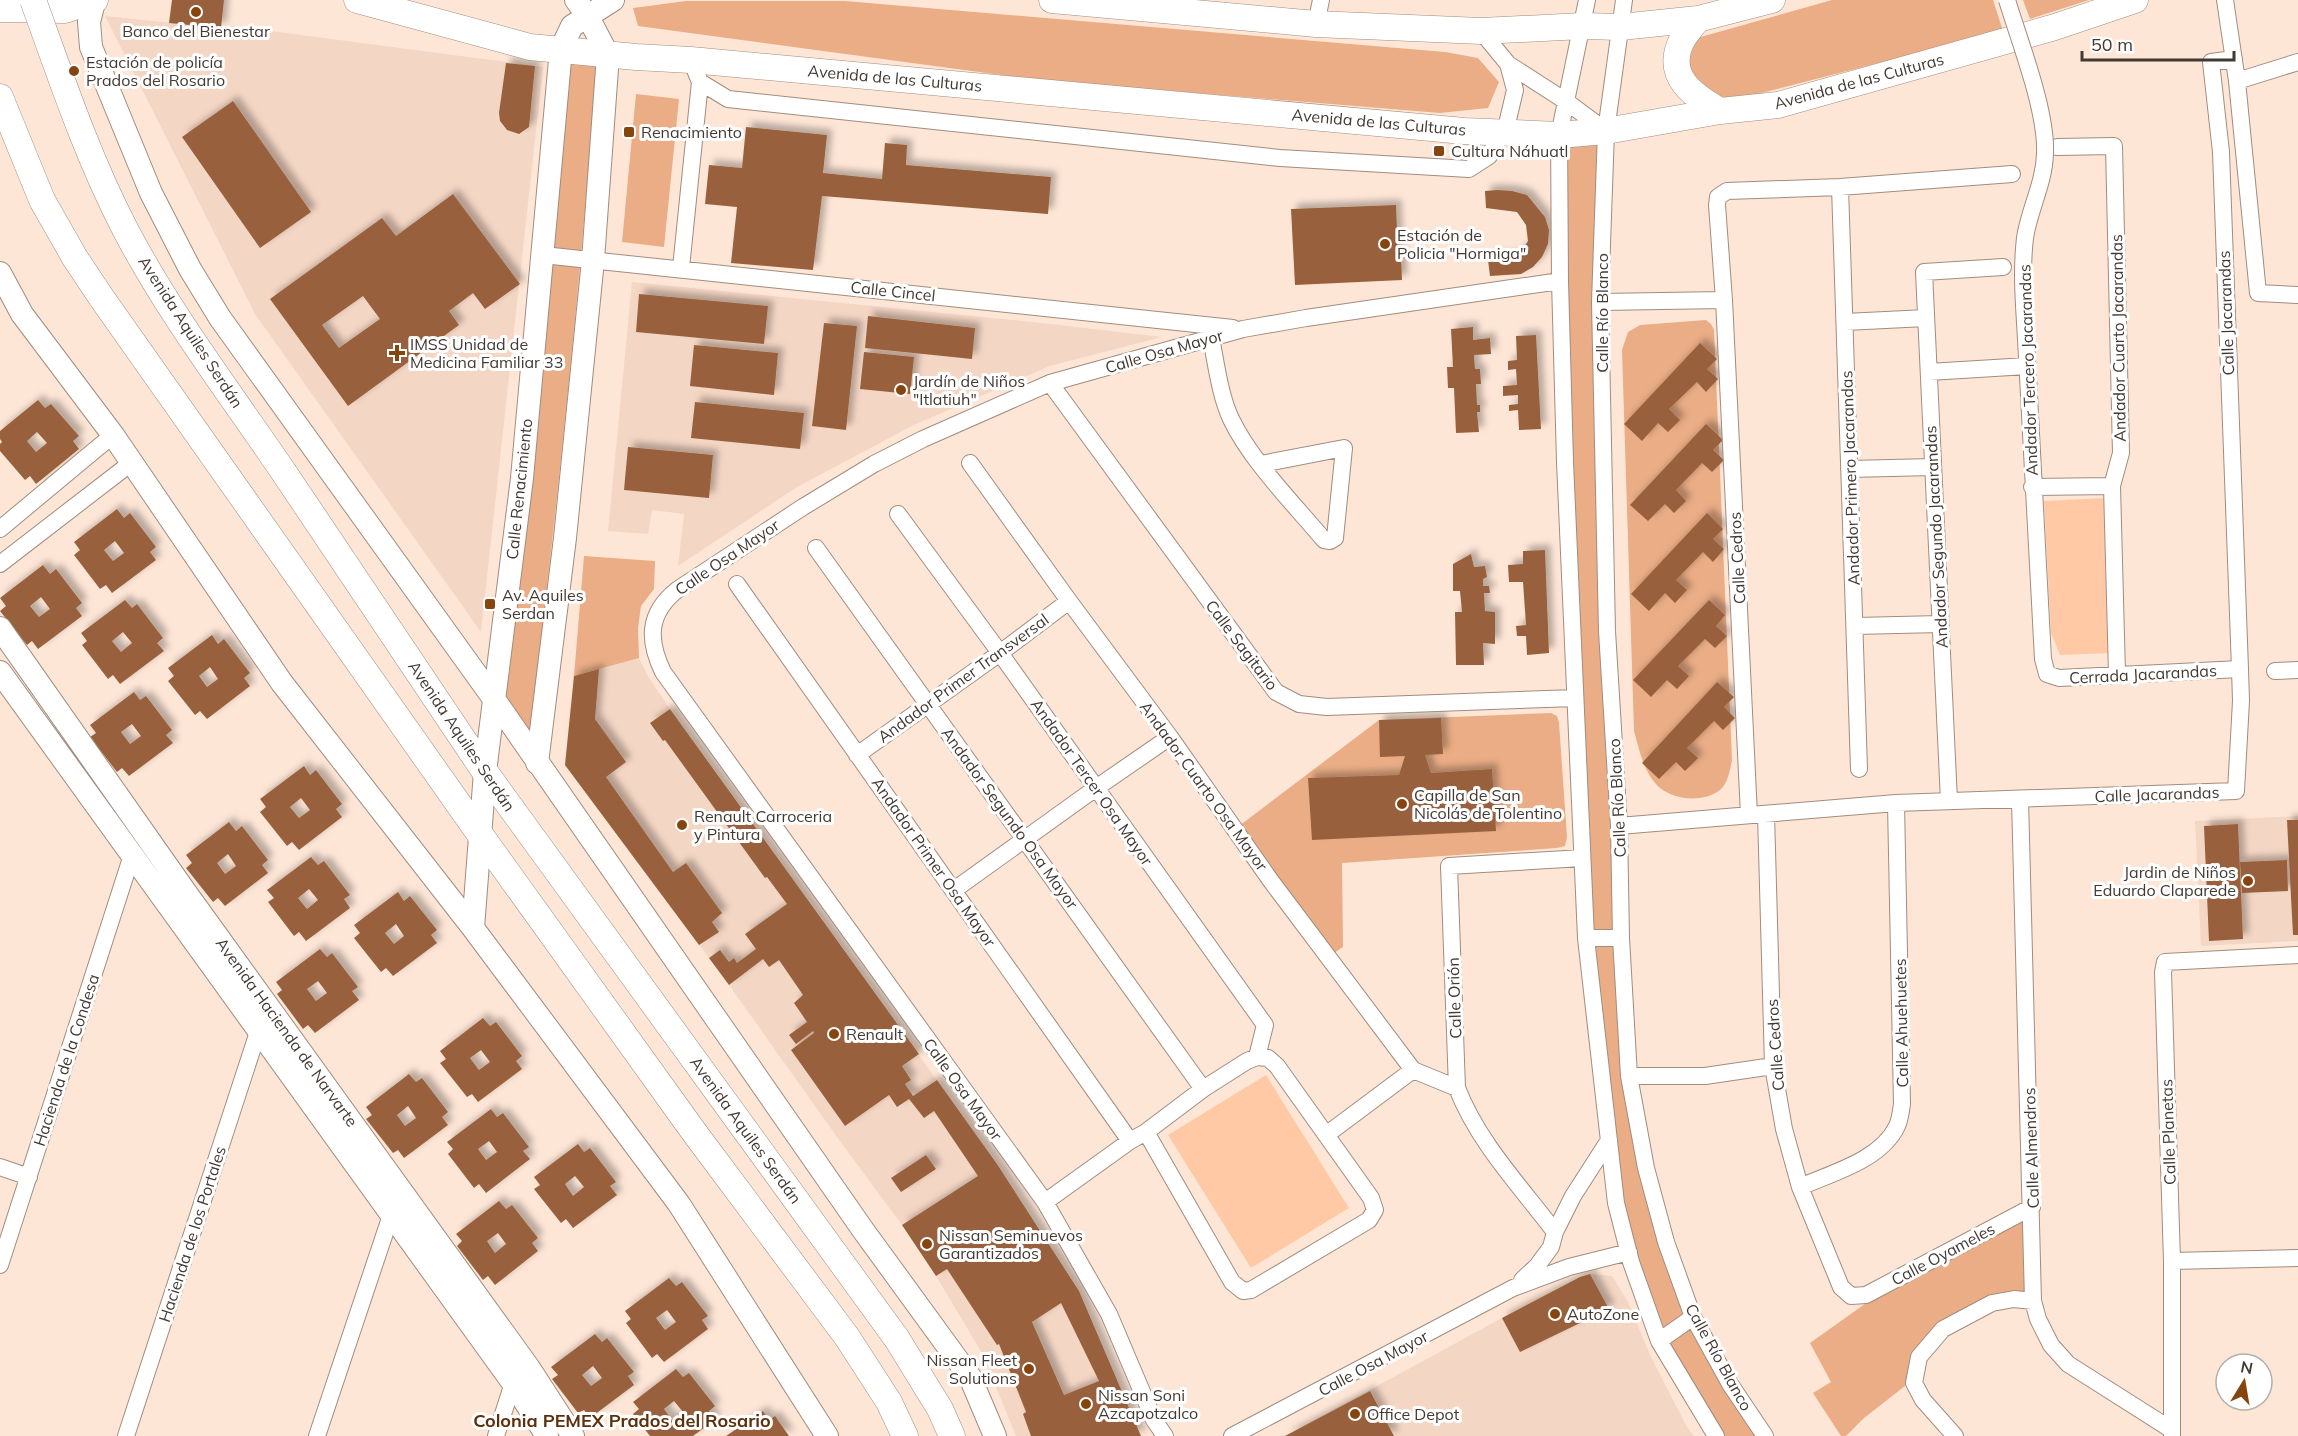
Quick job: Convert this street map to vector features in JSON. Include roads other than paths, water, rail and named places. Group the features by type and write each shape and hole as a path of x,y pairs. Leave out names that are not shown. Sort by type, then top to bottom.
{"main road":[{"name":"Avenida Aquiles Serdán","path":"33,0 82,136 125,229 173,310 485,772 897,1339 940,1409 952,1436"},
{"name":"Avenida de las Culturas","path":"357,0 530,47 608,54 695,71 1452,130 1559,135 1606,131 1720,111 1778,105 2055,27 2135,0"},
{"path":"1052,0 1318,12 1481,31 1583,26 1621,27 1702,10 1729,11 1772,0"},
{"path":"0,9 65,10 94,1"},
{"path":"1702,10 1682,39 1678,51 1678,70 1683,84 1695,96 1720,111"},
{"path":"0,97 42,200 75,258 479,833 694,1132 847,1337 889,1402 905,1436"}],"street":[{"path":"561,49 582,7 613,0"},
{"path":"1587,0 1559,135 1560,281 1586,938 1616,1203 1629,1252 1659,1341 1716,1436"},
{"name":"Calle Río Blanco","path":"1624,0 1606,131 1600,302 1607,631 1619,825 1621,938 1629,1076 1646,1168 1666,1242 1693,1317 1730,1384 1765,1436"},
{"name":"Andador Tercero Jacarandas","path":"2007,0 2042,122 2045,153 2041,184 2025,236 2022,273 2032,487 2043,659 2047,674"},
{"name":"Calle Jacarandas","path":"2225,0 2237,81 2258,293 2298,296"},
{"name":"Avenida Aquiles Serdán","path":"94,1 89,22 91,47 151,193 190,269 220,318 494,699 862,1230 970,1377 995,1436"},
{"path":"537,762 565,538 593,260 608,54 582,7"},
{"path":"1481,31 1508,64 1567,102 1606,131"},
{"name":"Calle Renacimiento","path":"473,928 485,772 522,478 561,49"},
{"name":"Calle Jacarandas","path":"1619,825 1896,803 2236,791 2241,701 2240,669 2221,152 2211,62 2234,58"},
{"path":"2237,81 2298,62"},
{"path":"695,71 728,99 1316,160 1468,170 1489,156 1504,132 1512,109 1515,90 1508,64"},
{"path":"681,268 695,71"},
{"name":"Andador Cuarto Jacarandas","path":"2057,147 2114,146 2121,453 2112,486 2117,674"},
{"path":"1600,302 1724,300 1717,205 1718,197 1726,191 1840,187 2012,174"},
{"name":"Andador Primero Jacarandas","path":"1840,187 1859,769"},
{"path":"2223,224 2250,224"},
{"name":"Calle Cincel","path":"543,255 1243,329"},
{"name":"Andador Segundo Jacarandas","path":"1949,801 1924,272 2003,267"},
{"path":"0,273 22,314 113,435 282,683 473,928 679,1204 826,1436"},
{"name":"Calle Osa Mayor","path":"1165,1436 1154,1420 1109,1314 1045,1202 663,672 655,656 652,630 654,621 669,597 803,507 874,464 923,439 1050,383 1243,329 1560,281"},
{"name":"Calle Cedros","path":"1724,300 1773,1066 1784,1129 1800,1187 1841,1287 1851,1296"},
{"path":"1845,322 1926,318"},
{"path":"1211,338 1230,417 1242,439 1261,464 1324,540 1330,542 1335,538 1344,448 1261,464"},
{"path":"1929,372 2027,366"},
{"name":"Calle Sagitario","path":"1050,383 1276,693 1299,704 1327,708 1575,698"},
{"path":"0,529 113,435"},
{"path":"0,564 131,463"},
{"name":"Andador Cuarto Osa Mayor","path":"970,463 1170,737 1271,881 1413,1070"},
{"path":"1850,469 1933,467"},
{"path":"2032,487 2112,486"},
{"name":"Andador Tercer Osa Mayor","path":"898,514 1265,1025 1257,1057"},
{"name":"Andador Segundo Osa Mayor","path":"816,548 1203,1089"},
{"name":"Andador Primer Osa Mayor","path":"736,584 1130,1141"},
{"name":"Andador Primer Transversal","path":"857,755 1069,601"},
{"path":"1855,626 1941,624"},
{"name":"Avenida Hacienda de Narvarte","path":"0,628 184,890 529,1368 573,1436"},
{"name":"Cerrada Jacarandas","path":"2047,674 2059,678 2240,669"},
{"path":"2275,671 2298,670"},
{"name":"Avenida Hacienda de Narvarte","path":"2,682 132,855 513,1383 548,1436"},
{"path":"954,890 1170,737"},
{"name":"Calle Almendros","path":"2020,799 2033,1301 2038,1319 2051,1345 2068,1364 2172,1433"},
{"name":"Calle Ahuehuetes","path":"1800,1187 1869,1155 1886,1143 1897,1126 1902,1104 1896,803"},
{"name":"Hacienda de la Condesa","path":"0,1265 132,855"},
{"name":"Calle Orión","path":"1555,1232 1477,1129 1466,1111 1457,1088 1449,866 1582,858"},
{"path":"170,908 184,890"},
{"path":"1586,938 1621,938"},
{"name":"Calle Planetas","path":"2172,1433 2172,1261 2163,972 2165,962 2298,955"},
{"name":"Hacienda de los Portales","path":"126,1436 258,1032"},
{"path":"1045,1202 1146,1132 1203,1089 1257,1057 1268,1058 1277,1066 1371,1198 1376,1210 1369,1220 1251,1290 1243,1292 1232,1282 1146,1132"},
{"path":"1629,1076 1705,1076 1773,1066"},
{"path":"1326,1135 1413,1070 1457,1088"},
{"name":"Calle Osa Mayor","path":"1513,1288 1537,1266 1551,1247 1555,1232 1573,1196 1609,1140"},
{"path":"0,1167 28,1177"},
{"name":"Calle Oyameles","path":"1851,1296 1866,1295 2032,1207"},
{"path":"316,1436 391,1215"},
{"name":"Calle Osa Mayor","path":"1232,1436 1513,1288 1569,1267 1629,1252"},
{"path":"2172,1261 2298,1258"},
{"path":"1955,1436 1923,1400 1914,1383 1919,1357 1943,1329 1992,1303 2014,1299 2033,1301"},
{"path":"1659,1341 1693,1317"},
{"path":"496,1436 513,1383"}],"place":[{"name":"Banco del Bienestar","path":"196,12"},
{"name":"Estación de policía Prados del Rosario","path":"74,71"},
{"name":"Renacimiento","path":"629,132"},
{"name":"Cultura Náhuatl","path":"1439,151"},
{"name":"Estación de Policia \"Hormiga\"","path":"1385,244"},
{"name":"IMSS Unidad de Medicina Familiar 33","path":"397,353"},
{"name":"Jardín de Niños \"Itlatiuh\"","path":"901,390"},
{"name":"Av. Aquiles Serdan","path":"490,604"},
{"name":"Capilla de San Nicolás de Tolentino","path":"1402,804"},
{"name":"Renault Carroceria y Pintura","path":"682,825"},
{"name":"Jardin de Niños Eduardo Claparede","path":"2248,881"},
{"name":"Renault","path":"834,1034"},
{"name":"Nissan Seminuevos Garantizados","path":"927,1244"},
{"name":"AutoZone","path":"1555,1314"},
{"name":"Nissan Fleet Solutions","path":"1029,1369"},
{"name":"Nissan Soni Azcapotzalco","path":"1086,1404"},
{"name":"Office Depot","path":"1355,1414"}],"district":[{"name":"Colonia PEMEX Prados del Rosario","path":"622,1420"}]}
